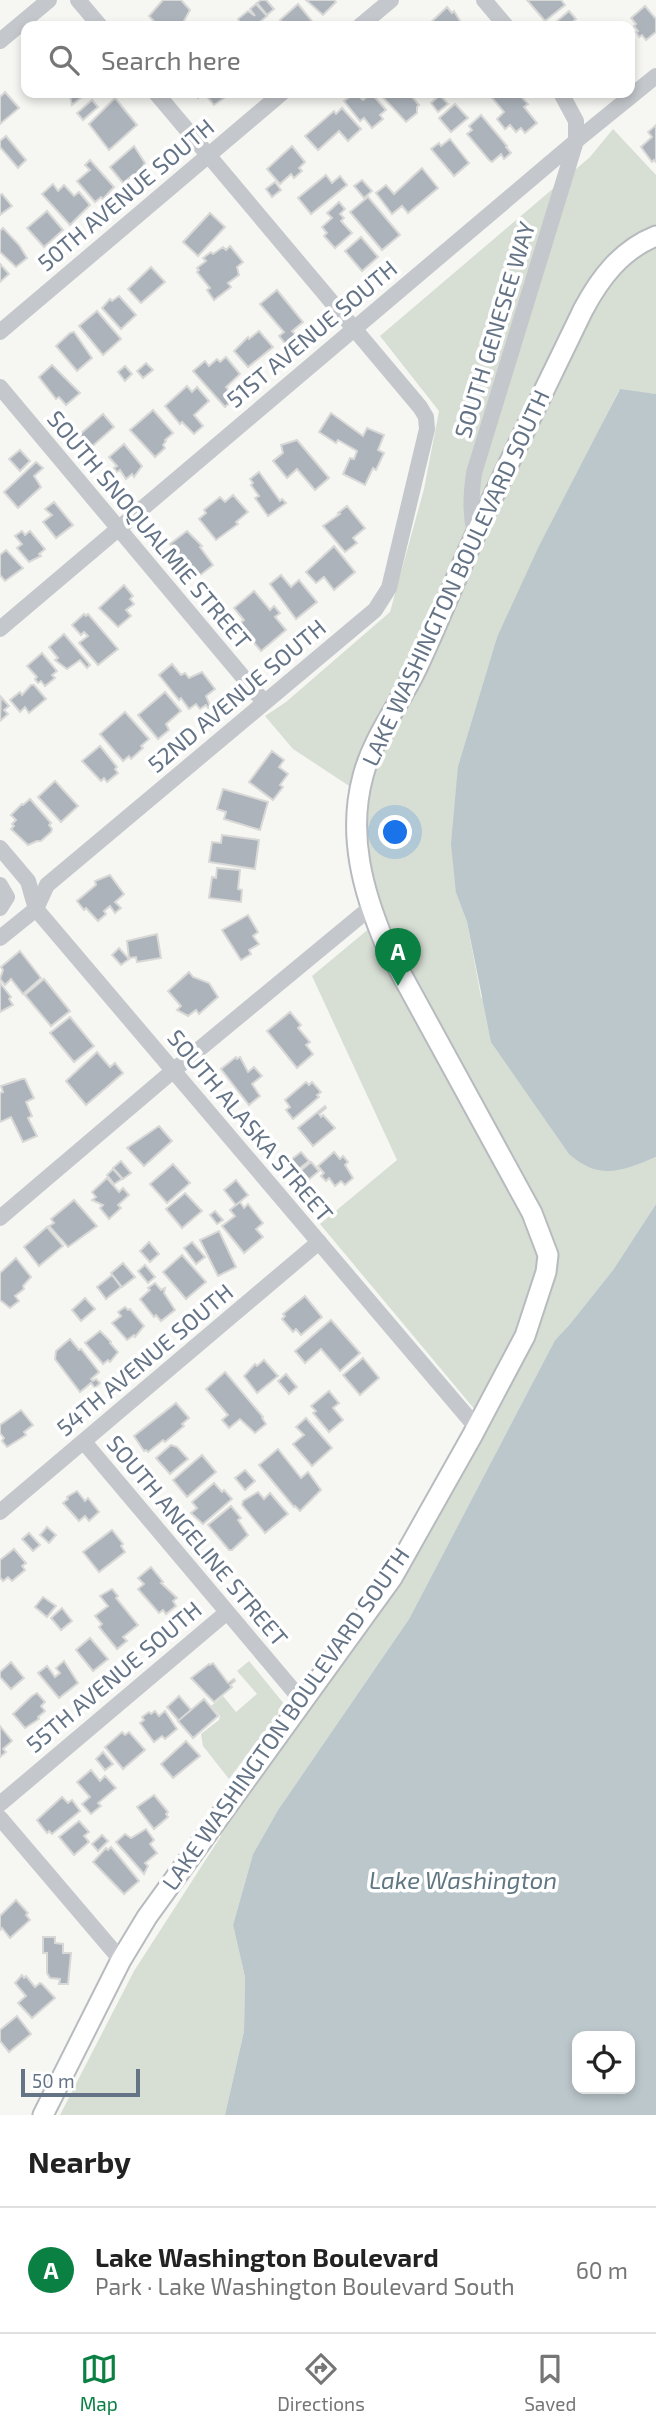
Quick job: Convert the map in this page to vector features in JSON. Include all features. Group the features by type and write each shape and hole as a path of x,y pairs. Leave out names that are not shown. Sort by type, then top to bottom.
{"main road":[{"name":"LAKE WASHINGTON BOULEVARD SOUTH","path":"43,2115 121,1960 168,1886 391,1578 525,1336 547,1272 548,1255 532,1213 386,946 370,908 357,840 358,810 363,776 377,740 415,672 475,534 597,284 614,264 631,250 656,236"}],"street":[{"path":"24,21 49,0"},
{"path":"78,0 96,21"},
{"path":"366,21 391,0"},
{"path":"484,0 502,21"},
{"path":"0,41 21,23"},
{"name":"51ST AVENUE SOUTH","path":"635,93 656,76"},
{"path":"160,98 354,328"},
{"name":"50TH AVENUE SOUTH","path":"0,332 276,98"},
{"path":"564,98 576,121 576,141"},
{"name":"51ST AVENUE SOUTH","path":"0,629 629,98"},
{"name":"SOUTH GENESEE WAY","path":"475,534 471,516 474,473 576,141"},
{"name":"52ND AVENUE SOUTH","path":"0,938 36,909 47,885 362,621 383,599 389,588 425,439 426,417 354,328"},
{"name":"SOUTH SNOQUALMIE STREET","path":"0,387 264,702"},
{"name":"SOUTH ALASKA STREET","path":"0,848 28,881 36,909 476,1427"},
{"path":"0,885 7,897 2,906"},
{"path":"0,1218 370,908"},
{"name":"54TH AVENUE SOUTH","path":"0,1512 319,1242"},
{"name":"SOUTH ANGELINE STREET","path":"84,1442 303,1702"},
{"name":"55TH AVENUE SOUTH","path":"0,1804 226,1613"},
{"path":"0,1818 121,1960"}],"shaded area":[{"path":"613,129 656,175 656,394 619,390 497,637 458,766 456,893 467,922 481,997 633,1166 656,1157 656,1204 613,1270 555,1340 409,1619 278,1810 253,1854 233,1925 245,1977 244,2031 225,2115 60,2115 134,1971 221,1836 217,1829 486,1423 320,1224 397,1160 312,976 383,917 374,889 369,859 369,799 293,749 265,716 286,702 390,612 424,489 439,411 380,336 590,157"},
{"path":"249,1661 285,1705 229,1779 203,1746 201,1734 219,1720 220,1716 211,1706 223,1696 236,1712 257,1694 237,1671"}],"water":[{"path":"620,389 656,394 656,1157 622,1169 601,1171 569,1154 491,1042 467,922 456,893 451,844 458,766 497,637 539,546"},
{"name":"Lake Washington","path":"656,1204 656,2115 225,2115 244,2031 245,1977 233,1925 253,1854 278,1810 409,1619 555,1340 613,1270"}],"building":[{"path":"163,0 181,0 190,10 184,21 154,21 149,16"},
{"path":"266,0 274,9 267,15 257,3"},
{"path":"306,0 334,0 336,2 323,15"},
{"path":"527,0 561,0 565,5 545,21"},
{"path":"256,4 267,16 261,21 239,21 248,11 255,16 250,9"},
{"path":"298,4 312,21 281,21"},
{"path":"645,6 656,19 656,32 646,40 642,35 639,37 635,21 631,18"},
{"path":"447,7 452,13 454,11 460,21 432,21"},
{"path":"569,11 576,19 574,21 557,21"},
{"path":"5,92 19,108 0,124 0,97"},
{"path":"70,98 81,98 72,105"},
{"path":"115,98 137,125 109,150 89,124"},
{"path":"208,98 224,98 214,105"},
{"path":"348,98 375,98 386,110 380,115 383,119 372,128 364,118 360,121 344,101"},
{"path":"384,98 413,98 419,105 417,113 406,122"},
{"path":"437,98 443,98 448,104 438,112 431,103"},
{"path":"492,98 523,98 528,104 524,107 537,123 525,133 521,128 516,132 510,125 505,129 497,119 504,112"},
{"path":"92,100 98,107 83,120 77,113"},
{"path":"455,104 468,118 451,132 439,118"},
{"path":"342,108 361,129 348,141 339,131 318,150 305,136 334,111 336,114"},
{"path":"481,115 511,153 504,159 501,154 492,162 489,160 467,134 472,130 469,126"},
{"path":"656,125 656,162 652,162 641,147 652,137 648,132"},
{"path":"6,136 26,160 18,168 0,147 0,141"},
{"path":"450,139 469,163 454,176 431,149"},
{"path":"134,146 145,163 142,168 145,172 136,179 133,175 123,183 110,167"},
{"path":"292,146 305,162 299,168 302,171 294,178 291,174 280,184 267,169"},
{"path":"90,160 114,187 103,199 101,197 95,202 77,181 90,170 85,165"},
{"path":"422,168 438,188 408,213 402,206 392,214 376,193 386,185 394,194"},
{"path":"326,175 332,183 340,176 347,185 311,214 298,198"},
{"path":"362,180 372,191 364,198 354,186"},
{"path":"275,182 281,190 272,197 266,189"},
{"path":"53,184 58,191 64,185 74,196 79,192 90,205 70,225 42,194"},
{"path":"0,195 12,206 0,215"},
{"path":"368,197 400,235 382,250 350,212"},
{"path":"339,202 345,209 340,214 344,218 341,221 352,233 335,248 324,236 327,233 322,227 332,218 327,213"},
{"path":"47,211 63,230 44,247 27,228"},
{"path":"210,213 225,227 198,256 183,242"},
{"path":"3,228 27,258 16,267 0,252 0,231"},
{"path":"361,237 378,257 362,271 345,251"},
{"path":"230,246 243,262 237,267 239,275 228,283 231,287 214,300 197,268 206,261 203,258 211,252 213,254 223,247 226,250"},
{"path":"0,264 9,274 0,282"},
{"path":"151,267 165,282 141,303 128,289"},
{"path":"277,290 303,322 292,331 300,340 293,346 288,347 279,336 284,332 260,304"},
{"path":"119,296 136,315 121,329 102,308 110,299 112,301"},
{"path":"97,311 121,339 103,355 79,326"},
{"path":"259,331 273,347 248,367 234,351 248,337 249,339"},
{"path":"74,332 92,358 77,371 56,346"},
{"path":"226,357 240,374 226,387 235,398 225,407 193,371 205,361 209,366 217,359 220,362"},
{"path":"146,363 153,370 143,378 137,371"},
{"path":"52,365 80,393 66,405 59,397 56,399 39,377"},
{"path":"125,366 132,374 125,381 118,372"},
{"path":"187,386 192,392 197,387 209,401 194,415 203,426 194,434 182,422 180,424 165,406"},
{"path":"153,410 173,433 165,440 165,448 155,457 130,430"},
{"path":"331,413 363,436 367,428 384,435 378,450 384,453 365,485 343,474 350,458 354,459 357,451 338,440 336,443 319,432"},
{"path":"103,414 114,427 89,449 78,436"},
{"path":"297,440 329,478 315,490 297,469 287,478 273,461 283,453 281,445"},
{"path":"124,444 142,466 134,477 132,474 126,479 120,470 117,472 114,468 117,466 109,457"},
{"path":"20,450 30,461 20,471 9,459"},
{"path":"36,462 43,468 34,476 41,487 18,508 4,492"},
{"path":"259,472 280,501 282,499 286,503 268,516 255,498 259,496 251,485 253,483 250,479"},
{"path":"233,495 248,512 236,522 238,524 216,540 199,519 206,513 204,510 220,497 225,502"},
{"path":"54,502 73,525 56,538 43,522 52,515 45,509"},
{"path":"347,506 365,528 353,538 357,543 345,552 323,526"},
{"path":"22,531 25,535 30,531 45,549 39,554 41,556 29,562 17,548 22,544 15,536"},
{"path":"187,531 202,546 200,547 213,565 199,576 170,544"},
{"path":"334,546 355,572 334,590 324,577 316,583 306,572"},
{"path":"6,550 23,568 5,581 0,575 0,555"},
{"path":"281,575 291,587 299,580 317,602 296,619 270,584"},
{"path":"124,585 133,596 130,599 134,604 126,610 131,616 118,627 99,608"},
{"path":"254,591 270,610 274,606 280,613 275,617 286,630 261,651 244,631 246,630 240,623 244,620 234,608"},
{"path":"84,614 88,614 118,649 98,665 79,643 88,636 84,632 81,635 72,625"},
{"path":"64,634 90,665 87,668 80,660 67,669 55,660 58,658 49,647"},
{"path":"42,653 57,671 52,675 55,678 45,686 41,681 38,683 35,679 37,677 27,666"},
{"path":"172,664 181,675 185,673 189,678 202,672 215,689 206,696 210,706 208,708 206,705 200,709 196,704 189,709 181,698 179,700 159,675"},
{"path":"31,685 46,699 29,713 25,707 20,712 10,700 20,692 22,695"},
{"path":"165,692 181,711 166,724 169,730 158,739 138,715"},
{"path":"1,697 9,706 4,710 8,714 0,721"},
{"path":"125,712 149,739 131,759 129,756 123,761 100,734"},
{"path":"100,746 117,767 115,769 118,773 107,782 104,778 101,781 82,761"},
{"path":"272,751 284,760 279,767 288,774 280,785 283,787 273,800 249,782"},
{"path":"55,781 78,806 61,822 38,797"},
{"path":"223,789 268,802 260,830 224,819 226,812 217,809"},
{"path":"30,799 51,823 49,825 52,829 41,841 28,845 11,829 16,820 11,815"},
{"path":"222,835 259,840 255,869 209,862 212,842 221,843"},
{"path":"217,868 240,870 238,889 242,890 241,902 209,898 212,877 216,878"},
{"path":"110,875 124,894 115,902 121,908 115,913 110,906 98,921 77,901 96,885 95,881"},
{"path":"248,915 258,932 253,936 259,944 249,950 251,954 241,960 222,930"},
{"path":"157,934 161,958 137,962 136,957 129,958 127,941"},
{"path":"119,948 129,959 121,965 112,955"},
{"path":"20,951 41,978 23,994 11,979 5,985 0,979 3,970 1,967"},
{"path":"189,972 193,977 209,983 218,997 199,1014 196,1010 188,1016 177,1010 181,1006 168,991"},
{"path":"44,979 70,1011 51,1026 25,995"},
{"path":"0,983 11,997 9,999 13,1005 0,1012"},
{"path":"290,1012 301,1025 298,1028 310,1042 306,1045 313,1054 297,1068 267,1031"},
{"path":"70,1017 94,1046 74,1062 50,1033"},
{"path":"97,1052 110,1067 115,1063 123,1073 86,1105 66,1081"},
{"path":"236,1057 240,1057 248,1072 254,1067 262,1076 252,1084 260,1096 249,1105 221,1069"},
{"path":"25,1079 34,1098 26,1102 32,1116 28,1118 37,1136 23,1142 11,1117 0,1122 0,1093 3,1092 1,1086"},
{"path":"306,1082 309,1085 312,1082 321,1092 317,1095 319,1097 293,1119 286,1110 290,1107 285,1100"},
{"path":"325,1106 319,1114 335,1128 313,1146 298,1128"},
{"path":"159,1126 172,1141 144,1166 127,1148"},
{"path":"301,1152 309,1161 295,1172 287,1163"},
{"path":"334,1152 340,1159 343,1156 348,1162 345,1165 353,1178 345,1185 341,1181 335,1186 329,1178 326,1181 321,1176 324,1173 318,1166"},
{"path":"121,1161 131,1173 123,1179 113,1168"},
{"path":"311,1162 319,1171 307,1181 299,1172"},
{"path":"173,1164 190,1183 167,1203 150,1184"},
{"path":"113,1169 122,1179 114,1184 107,1175"},
{"path":"107,1178 119,1192 123,1188 129,1195 118,1205 121,1208 109,1219 100,1208 103,1205 92,1200 96,1197 92,1192"},
{"path":"236,1180 248,1195 236,1205 224,1190"},
{"path":"185,1193 202,1211 182,1228 166,1209"},
{"path":"74,1200 97,1226 68,1247 49,1226 54,1223 51,1219"},
{"path":"240,1202 244,1208 248,1204 263,1223 256,1229 263,1237 244,1253 222,1226 235,1216 230,1210"},
{"path":"215,1211 223,1220 217,1224 210,1215"},
{"path":"47,1227 63,1246 39,1266 24,1247"},
{"path":"219,1231 236,1267 218,1276 200,1240"},
{"path":"149,1242 159,1254 150,1262 140,1251"},
{"path":"192,1242 205,1257 196,1264 184,1248"},
{"path":"182,1255 206,1282 186,1299 163,1272"},
{"path":"16,1258 31,1277 23,1286 24,1289 15,1296 19,1301 10,1308 0,1300 0,1273"},
{"path":"123,1263 135,1277 122,1287 111,1273"},
{"path":"145,1265 155,1277 148,1283 138,1271"},
{"path":"112,1275 121,1287 106,1299 97,1287"},
{"path":"155,1283 161,1290 165,1288 164,1293 175,1310 161,1321 156,1315 154,1317 140,1299"},
{"path":"305,1296 322,1317 301,1335 296,1329 293,1332 282,1319 285,1316 283,1314"},
{"path":"85,1298 95,1309 81,1321 72,1310"},
{"path":"125,1307 130,1309 144,1326 135,1337 134,1335 127,1340 112,1323 121,1316 118,1312"},
{"path":"331,1320 360,1353 340,1371 321,1349 305,1363 295,1351"},
{"path":"100,1331 118,1352 110,1362 108,1360 103,1364 85,1343"},
{"path":"70,1339 99,1372 91,1379 100,1383 95,1388 91,1383 80,1392 55,1359 56,1351"},
{"path":"363,1358 379,1378 360,1395 343,1375"},
{"path":"264,1360 278,1376 257,1393 244,1376 255,1364 257,1366"},
{"path":"225,1372 263,1417 266,1424 255,1433 240,1419 229,1428 222,1420 228,1415 206,1389"},
{"path":"286,1374 297,1387 289,1394 278,1381"},
{"path":"329,1391 339,1403 333,1408 343,1420 329,1432 313,1413 316,1411 311,1406"},
{"path":"176,1403 189,1418 182,1424 184,1426 165,1442 163,1440 148,1452 144,1451 134,1436"},
{"path":"21,1410 33,1425 24,1432 26,1435 7,1447 2,1441 4,1438 0,1433 0,1425"},
{"path":"306,1418 332,1448 312,1466 293,1444 304,1435 296,1427"},
{"path":"171,1445 177,1447 188,1459 170,1474 156,1458"},
{"path":"278,1449 301,1478 308,1472 321,1490 300,1511 259,1465"},
{"path":"202,1455 216,1472 187,1497 173,1480"},
{"path":"245,1470 255,1481 245,1490 235,1478"},
{"path":"214,1483 232,1499 203,1524 191,1513 197,1508 192,1502"},
{"path":"77,1491 85,1501 88,1498 99,1512 89,1521 85,1516 79,1521 63,1503"},
{"path":"258,1492 264,1499 270,1493 288,1514 265,1533 242,1505 243,1501"},
{"path":"231,1506 241,1518 238,1520 248,1535 229,1550 208,1525"},
{"path":"47,1527 56,1535 49,1543 40,1535"},
{"path":"112,1530 123,1544 121,1546 125,1552 99,1572 83,1552"},
{"path":"29,1533 40,1545 33,1551 22,1539"},
{"path":"14,1549 26,1563 22,1566 25,1570 12,1581 8,1577 3,1581 0,1577 0,1560"},
{"path":"151,1567 163,1582 161,1583 177,1598 173,1601 176,1606 166,1614 163,1610 159,1613 138,1589 144,1584 138,1578"},
{"path":"112,1589 138,1625 123,1637 127,1641 117,1649 99,1627 102,1624 95,1616 108,1606 100,1596"},
{"path":"43,1597 56,1606 47,1617 35,1607"},
{"path":"62,1608 72,1621 61,1630 51,1618"},
{"path":"90,1638 108,1659 93,1671 76,1650"},
{"path":"64,1661 78,1683 59,1698 38,1673 47,1666 55,1677 60,1673 56,1668"},
{"path":"11,1662 24,1678 11,1689 0,1677 0,1672"},
{"path":"213,1663 228,1683 234,1679 235,1681 230,1685 232,1687 214,1702 191,1678"},
{"path":"37,1693 45,1702 41,1706 45,1711 39,1719 25,1728 13,1714"},
{"path":"179,1696 191,1710 179,1721 167,1707"},
{"path":"204,1699 218,1716 193,1738 178,1721"},
{"path":"155,1711 159,1716 165,1711 177,1729 165,1739 162,1736 154,1742 140,1723 144,1720 142,1717"},
{"path":"0,1726 12,1741 3,1749 6,1752 0,1757"},
{"path":"122,1732 125,1735 129,1732 145,1750 123,1769 105,1747"},
{"path":"186,1741 200,1756 173,1778 161,1764"},
{"path":"103,1752 113,1764 105,1770 96,1759"},
{"path":"91,1770 100,1781 105,1776 116,1788 98,1803 101,1806 91,1814 82,1804 90,1797 77,1782"},
{"path":"154,1795 168,1812 168,1817 154,1829 137,1807"},
{"path":"62,1797 68,1803 72,1800 80,1811 52,1834 49,1831 47,1833 37,1820"},
{"path":"79,1821 89,1832 84,1836 89,1842 74,1855 59,1837"},
{"path":"146,1829 154,1840 150,1844 157,1853 145,1863 148,1866 144,1874 116,1842 125,1834 131,1838"},
{"path":"102,1835 108,1841 98,1851 92,1844"},
{"path":"111,1847 139,1881 124,1894 93,1862 106,1848 108,1850"},
{"path":"16,1900 28,1913 26,1915 30,1920 10,1938 2,1928 0,1930 0,1916"},
{"path":"43,1937 55,1937 55,1943 63,1944 63,1953 71,1953 68,1984 59,1984 60,1979 50,1978 47,1973 47,1953 43,1953"},
{"path":"22,1975 35,1987 42,1984 55,1998 32,2018 18,2003 26,1996 15,1983"},
{"path":"17,2016 31,2034 9,2052 0,2041 0,2030"}],"place":[{"name":"Lake Washington Boulevard","path":"398,986"}]}
